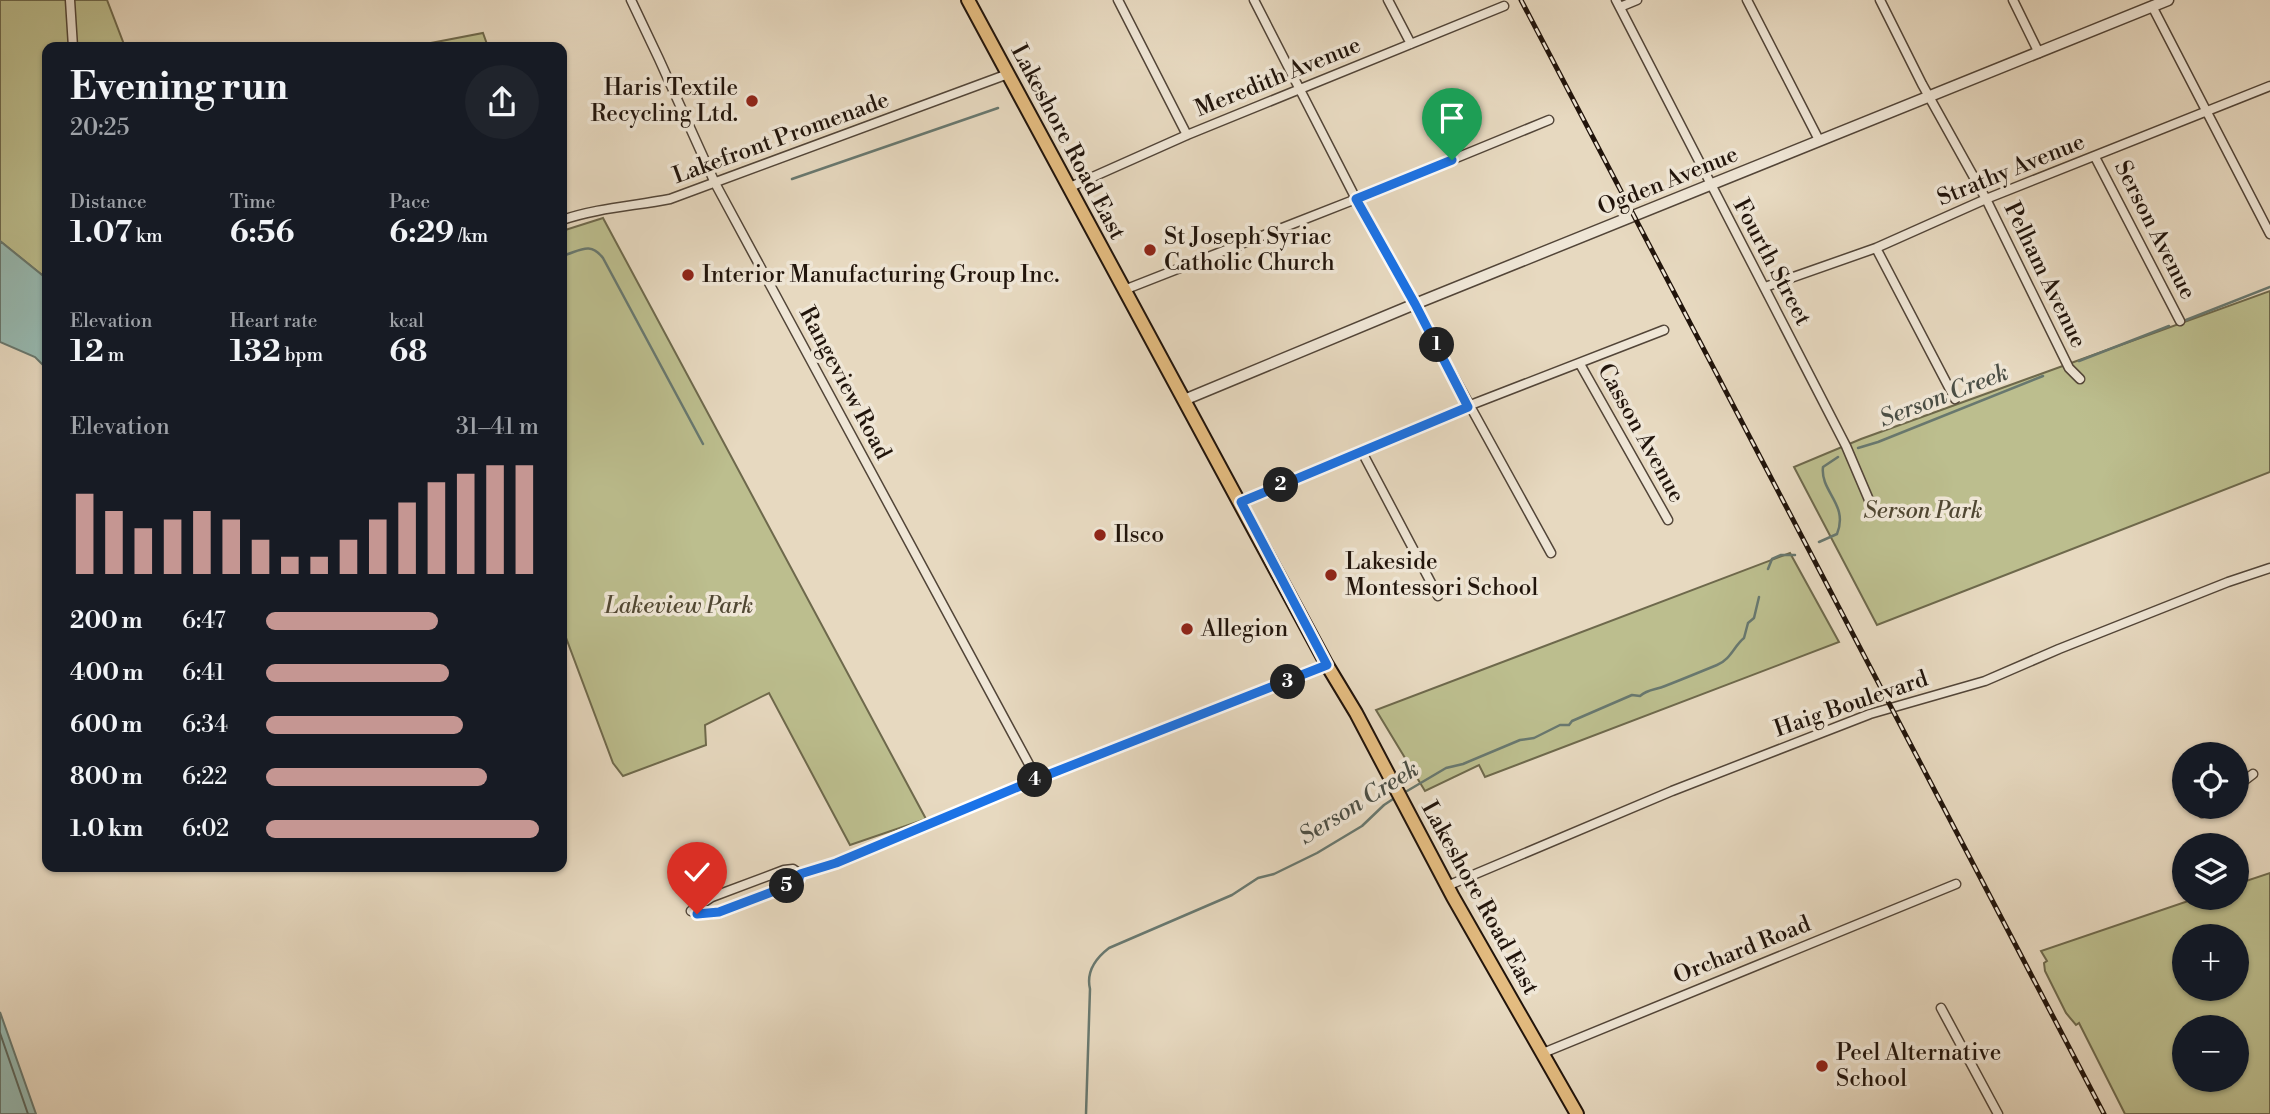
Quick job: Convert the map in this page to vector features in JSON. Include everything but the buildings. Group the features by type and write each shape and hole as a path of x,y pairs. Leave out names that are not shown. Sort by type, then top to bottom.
{"main road":[{"name":"Lakeshore Road East","path":"968,0 1327,665 1356,713 1447,886 1577,1114"}],"street":[{"path":"70,0 73,42"},
{"name":"Rangeview Road","path":"631,0 715,183 1037,779"},
{"path":"1118,0 1187,135"},
{"path":"1254,0 1356,199 1415,304 1468,407 1551,553"},
{"path":"1388,0 1411,44"},
{"path":"1618,4 1637,0"},
{"path":"1747,0 1819,140"},
{"name":"Pelham Avenue","path":"1880,0 1929,97 1986,199 2069,368 2080,379"},
{"path":"2012,0 2039,53"},
{"name":"Ogden Avenue","path":"1184,400 1710,184 2039,53 2150,3 2168,0"},
{"path":"2150,3 2270,234"},
{"name":"Fourth Street","path":"1618,4 1846,446 1871,507"},
{"name":"Meredith Avenue","path":"1068,188 1187,135 1504,6"},
{"name":"Lakefront Promenade","path":"567,217 587,211 670,199 1008,74"},
{"name":"Strathy Avenue","path":"1765,287 1876,248 1986,199 2270,86"},
{"path":"1124,290 1549,120"},
{"name":"Serson Avenue","path":"2095,157 2180,321"},
{"path":"1876,248 1955,398"},
{"path":"1241,502 1468,407 1664,330"},
{"name":"Casson Avenue","path":"1580,364 1668,520"},
{"path":"1362,452 1438,596"},
{"name":"Haig Boulevard","path":"1447,886 1672,791 1858,718 1915,699 1985,681 2059,649 2270,568"},
{"path":"800,874 857,854 1037,779 1327,665"},
{"path":"2249,777 2253,774"},
{"path":"793,869 800,874 794,884 719,912 707,914 691,911 712,897 784,870 793,869"},
{"name":"Orchard Road","path":"1543,1053 1956,884"},
{"path":"1941,1008 1998,1114"}],"green space":[{"path":"0,0 107,0 123,42 42,42 42,275 0,241"},
{"path":"483,33 486,42 436,42"},
{"name":"Lakeview Park","path":"603,218 926,819 850,845 769,693 705,725 706,745 623,776 613,763 567,640 567,229"},
{"name":"Serson Park","path":"2270,291 2270,472 1877,625 1794,467 1861,439"},
{"path":"1790,553 1839,642 1485,777 1479,765 1425,791 1376,710"},
{"path":"2270,873 2270,1114 2125,1114 2079,1023 2076,1025 2066,1013 2045,971 2044,963 2047,961 2041,951 2172,906 2172,910 2249,910 2249,880"}],"water":[{"path":"0,241 42,275 42,364 35,357 0,342"},
{"path":"0,1012 36,1114 0,1114"}],"waterway":[{"path":"792,179 998,108"},
{"path":"567,254 589,249 603,258 703,444"},
{"name":"Serson Creek","path":"2186,320 2270,287"},
{"name":"Serson Creek","path":"2079,361 2169,326"},
{"name":"Serson Creek","path":"1858,448 2043,376"},
{"name":"Serson Creek","path":"1819,542 1837,534 1840,524 1837,506 1823,476 1823,467 1838,457"},
{"name":"Serson Creek","path":"1768,569 1772,559 1781,555 1795,555"},
{"name":"Serson Creek","path":"1402,794 1446,768 1463,764 1520,740 1534,738 1560,725 1569,725 1572,721 1632,695 1640,696 1717,665 1729,656 1744,638 1748,623 1754,618 1759,597"},
{"name":"Serson Creek","path":"1086,1114 1089,977 1100,956 1109,948 1232,895 1258,878 1274,874 1317,853 1362,826 1396,797"}],"railway":[{"path":"1521,0 2104,1114"}],"place":[{"name":"Haris Textile Recycling Ltd.","path":"752,101"},
{"name":"St Joseph Syriac Catholic Church","path":"1150,250"},
{"name":"Interior Manufacturing Group Inc.","path":"688,275"},
{"name":"Ilsco","path":"1100,535"},
{"name":"Lakeside Montessori School","path":"1331,575"},
{"name":"Allegion","path":"1187,629"},
{"name":"Peel Alternative School","path":"1822,1066"}],"route":[{"path":"697,914 719,912 793,884 800,874 836,863 1037,779 1327,665 1241,502 1468,407 1415,304 1356,199 1452,160"}]}
